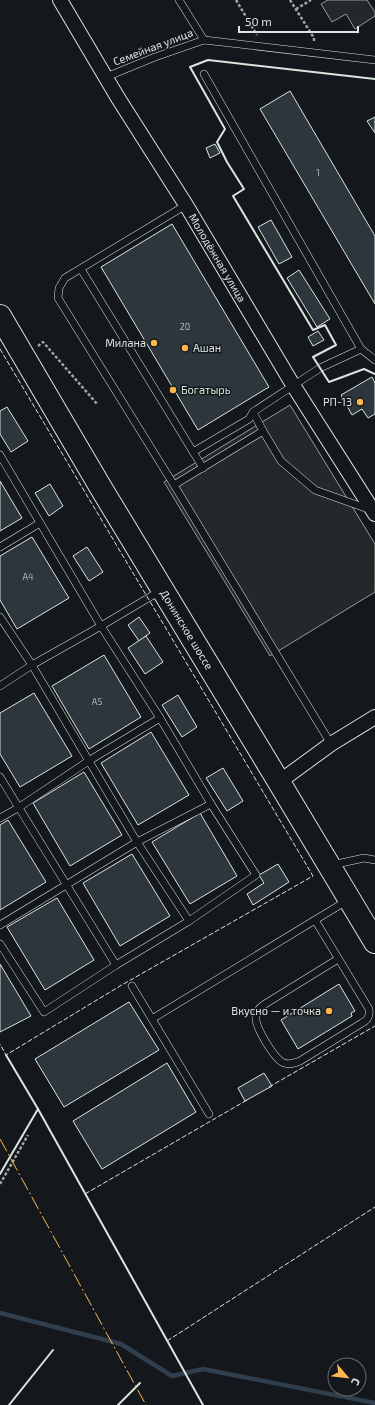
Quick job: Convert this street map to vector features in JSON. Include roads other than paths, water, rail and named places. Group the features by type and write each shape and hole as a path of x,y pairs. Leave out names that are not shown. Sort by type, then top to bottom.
{"main road":[{"name":"Донинское шоссе","path":"0,316 101,488 349,900 372,933"}],"street":[{"name":"Молодёжная улица","path":"60,0 118,98 186,205 293,385 374,512"},
{"path":"279,782 331,744 375,717"}],"lane":[{"path":"179,0 204,40"},
{"name":"Семейная улица","path":"106,77 155,57 204,40 375,60"},
{"path":"204,74 361,349 375,360"},
{"path":"186,205 65,278 59,288 58,298 174,485 331,744"},
{"path":"81,269 203,468"},
{"path":"193,452 248,419 253,412 320,368 361,349"},
{"path":"253,412 282,461 315,490 374,512"},
{"path":"174,485 263,431"},
{"path":"0,455 101,626 160,718 211,804 256,875 189,920 44,1012 0,944"},
{"path":"0,547 40,523"},
{"path":"0,686 32,665 163,589"},
{"path":"0,617 32,665 138,842 189,920"},
{"path":"0,818 18,808 90,760 160,718"},
{"path":"0,777 116,965"},
{"path":"0,925 138,842 211,804"},
{"path":"329,866 364,858 375,860"},
{"path":"152,1019 349,900"},
{"path":"315,920 369,1009 368,1018 300,1061 290,1064 284,1063 275,1056 257,1026 257,1011 265,1004 338,959"},
{"path":"132,986 210,1114"}],"waterway":[{"path":"0,1313 121,1344 172,1376 203,1369 375,1403"}],"place":[{"name":"Милана","path":"154,343"},
{"name":"Ашан","path":"185,348"},
{"name":"Богатырь","path":"173,390"},
{"name":"РП-13","path":"360,402"},
{"name":"Вкусно — и точка","path":"329,1011"}]}
